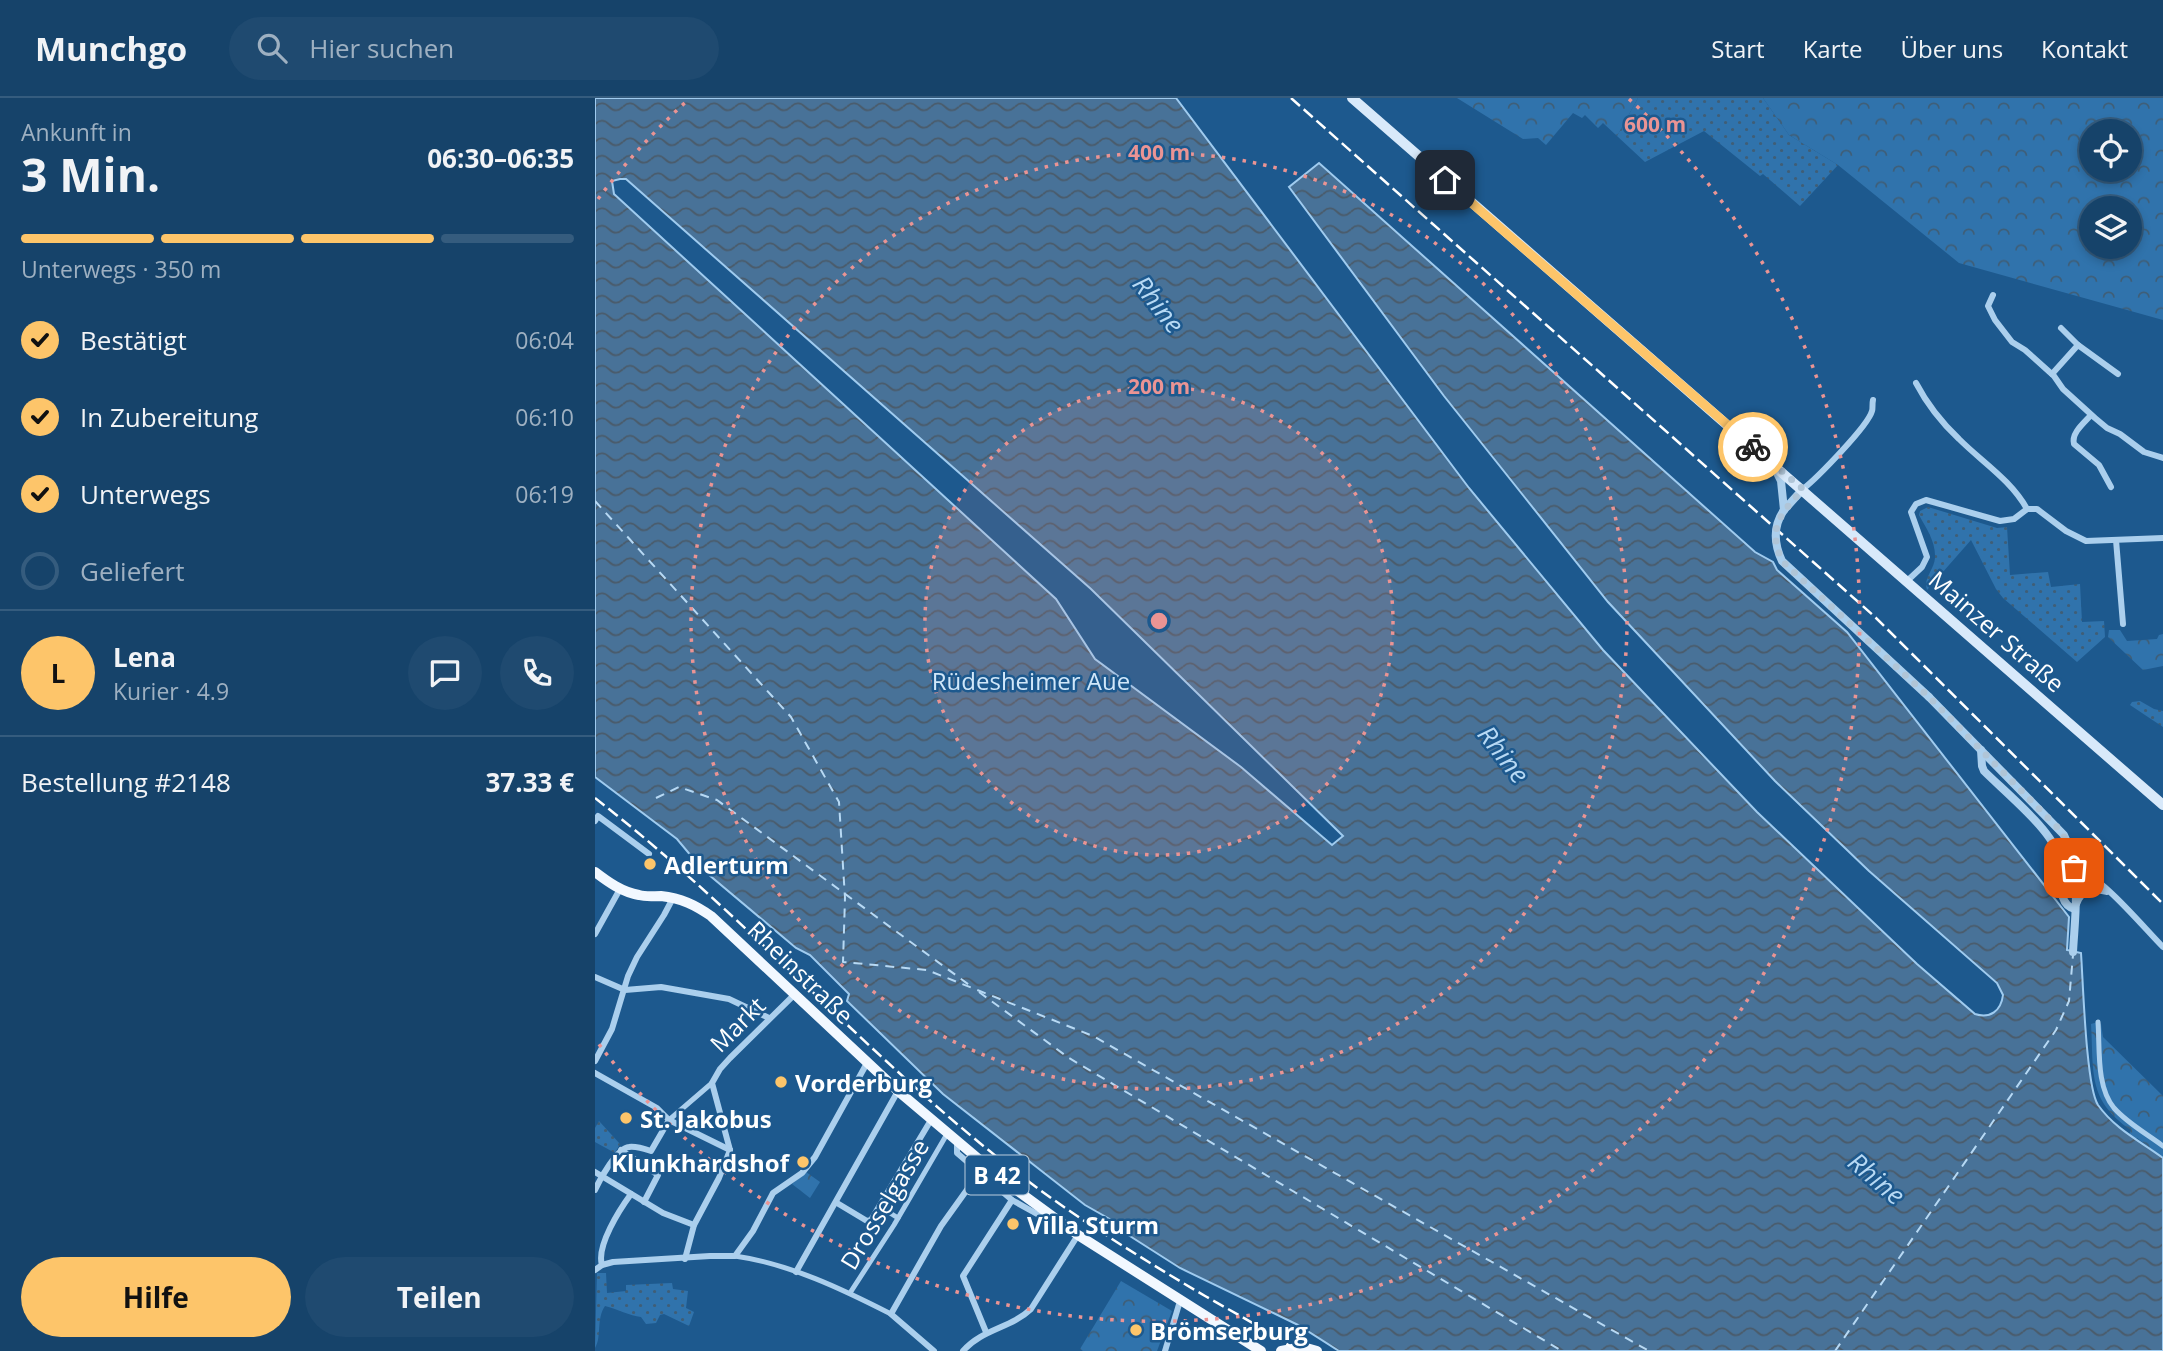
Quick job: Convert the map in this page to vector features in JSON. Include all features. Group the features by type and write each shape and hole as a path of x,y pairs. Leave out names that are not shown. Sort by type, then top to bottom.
{"main road":[{"name":"Mainzer Straße","path":"1352,98 2163,805"},
{"name":"Rheinstraße","path":"595,872 620,889 641,896 673,898 691,903 711,916 898,1091 1044,1212 1261,1351"},
{"path":"1281,1351 1303,1347 1317,1351"}],"street":[{"path":"1993,295 1989,306 2012,342 2052,374 2063,389 2091,415 2144,452 2163,458"},
{"path":"2061,328 2078,345 2118,374"},
{"path":"2052,374 2078,345"},
{"path":"1916,383 1925,400 1958,438 2016,492 2027,509"},
{"path":"1873,400 1872,412 1862,426 1780,516 1775,539 1782,561 1929,697 2058,828 2068,843 2074,868 2073,952"},
{"path":"2091,415 2075,433 2074,444 2099,466 2111,487"},
{"path":"1774,466 1781,481 1784,510"},
{"path":"1907,581 1922,567 1927,557 1912,517 1916,504 1926,500 2000,521 2014,519 2027,509 2037,509 2080,539 2092,541 2163,538"},
{"path":"2116,540 2123,624"},
{"path":"1981,750 1985,771 2045,832 2054,845 2061,866 2061,897 2069,908 2075,909"},
{"path":"595,821 598,816 649,854"},
{"path":"2074,868 2084,871 2109,893 2163,947"},
{"path":"595,934 620,889"},
{"path":"2075,909 2081,894 2086,891 2092,889 2109,893"},
{"path":"595,1061 612,1030 636,957 673,898"},
{"path":"595,976 625,990 661,987 703,993 745,1005 769,1018"},
{"name":"Markt","path":"669,1120 712,1083 720,1069 794,995"},
{"path":"2098,1022 2102,1076 2109,1101 2116,1110 2163,1146"},
{"path":"735,1256 753,1231 773,1193 802,1173 815,1157 867,1063"},
{"path":"595,1073 657,1108 669,1120 730,1150 719,1178 694,1224 685,1259"},
{"name":"Markt","path":"712,1083 730,1150"},
{"path":"796,1272 898,1091"},
{"path":"595,1190 599,1174 621,1150 633,1146 652,1151 669,1120"},
{"path":"837,1203 867,1221 871,1220 931,1120"},
{"name":"Drosselgasse","path":"850,1293 947,1134"},
{"name":"Rheinstraße","path":"957,1142 957,1153 1012,1200 1037,1214 1044,1212"},
{"path":"621,1150 658,1175 644,1202"},
{"path":"891,1314 941,1226 979,1173"},
{"path":"599,1174 663,1213 694,1224"},
{"path":"602,1265 600,1258 614,1221 631,1194"},
{"path":"986,1332 963,1276 1012,1200"},
{"path":"879,1206 898,1218"},
{"path":"963,1351 977,1336 1031,1309 1078,1236"},
{"path":"595,1270 602,1265 710,1255 756,1259 850,1293 891,1314 934,1351"},
{"path":"595,1259 602,1265"},
{"path":"1165,1351 1180,1301"}],"green space":[{"path":"1457,98 1638,98 1617,136 1603,123 1598,128 1585,115 1582,118 1573,113 1546,145 1538,138 1523,139"},
{"path":"1638,98 1763,98 1789,135 1838,165 1800,206 1763,174 1760,176 1704,131 1645,162 1617,136"},
{"path":"1763,98 2163,98 2163,320 1959,263 1838,165 1789,135"},
{"path":"1928,507 1997,528 2007,527 2010,575 2048,572 2051,587 2080,584 2082,622 2104,621 2105,637 2077,662 2003,598 1971,540 1927,590 1926,582 1935,552 1930,535 1919,515 1920,511"},
{"path":"2109,630 2120,630 2127,641 2157,639 2163,634 2163,666 2143,670 2108,637"},
{"path":"2140,701 2163,711 2163,727 2130,705"},
{"path":"2091,1024 2101,1024 2103,1037 2163,1096 2163,1158 2129,1135 2131,1130 2117,1119 2100,1096 2093,1071"},
{"path":"599,1121 620,1144 615,1153 595,1142 595,1128"},
{"path":"806,1172 820,1182 810,1198 792,1184"},
{"path":"597,1273 606,1273 607,1293 626,1291 626,1285 672,1283 673,1289 688,1291 686,1308 694,1312 689,1326 664,1314 660,1315 656,1323 646,1324 641,1317 605,1306 595,1348"},
{"path":"1121,1281 1172,1311 1157,1351 1083,1351 1080,1349"}],"water":[{"name":"Rhine","path":"595,98 1176,98 1469,488 1603,650 1757,812 1917,964 1975,1014 1990,1014 2002,1001 2003,995 1997,983 1869,871 1775,781 1608,602 1444,396 1289,187 1319,163 1755,552 1773,562 1777,570 1847,632 2069,917 2067,950 2081,953 2088,1056 2098,1105 2120,1128 2163,1158 2163,1351 1339,1351 1298,1325 1180,1268 1122,1231 1122,1226 1085,1205 943,1094 847,1001 849,994 810,955 796,948 702,869 677,839 595,777","holes":["626,179 1091,589 1343,836 1332,845 1241,767 1095,659 1056,599 614,194 612,181"]}],"ferry route":[{"path":"595,501 791,717 839,802 845,898 843,962 927,970 1093,1036 1649,1351"},
{"path":"656,798 679,787 717,800 972,987"},
{"path":"1835,1351 2056,1030 2069,1001 2073,955"},
{"path":"979,992 1069,1058 1562,1351"}],"railway":[{"path":"1291,98 1874,616 2163,904"},
{"path":"595,798 705,891 917,1089 1028,1181 1124,1246 1297,1351"}],"way so far":[{"path":"1753,447 1803,489 1784,510 1776,529 1777,550 1782,561 1929,697 2058,828 2068,843 2074,868"}],"place":[{"name":"Adlerturm","path":"650,864"},
{"name":"Vorderburg","path":"781,1082"},
{"name":"St. Jakobus","path":"626,1118"},
{"name":"Klunkhardshof","path":"803,1162"},
{"name":"Villa Sturm","path":"1013,1224"},
{"name":"Brömserburg","path":"1136,1330"}],"route":[{"path":"1445,180 1753,447"}],"park label":[{"name":"Rüdesheimer Aue","path":"1031,680"}]}
